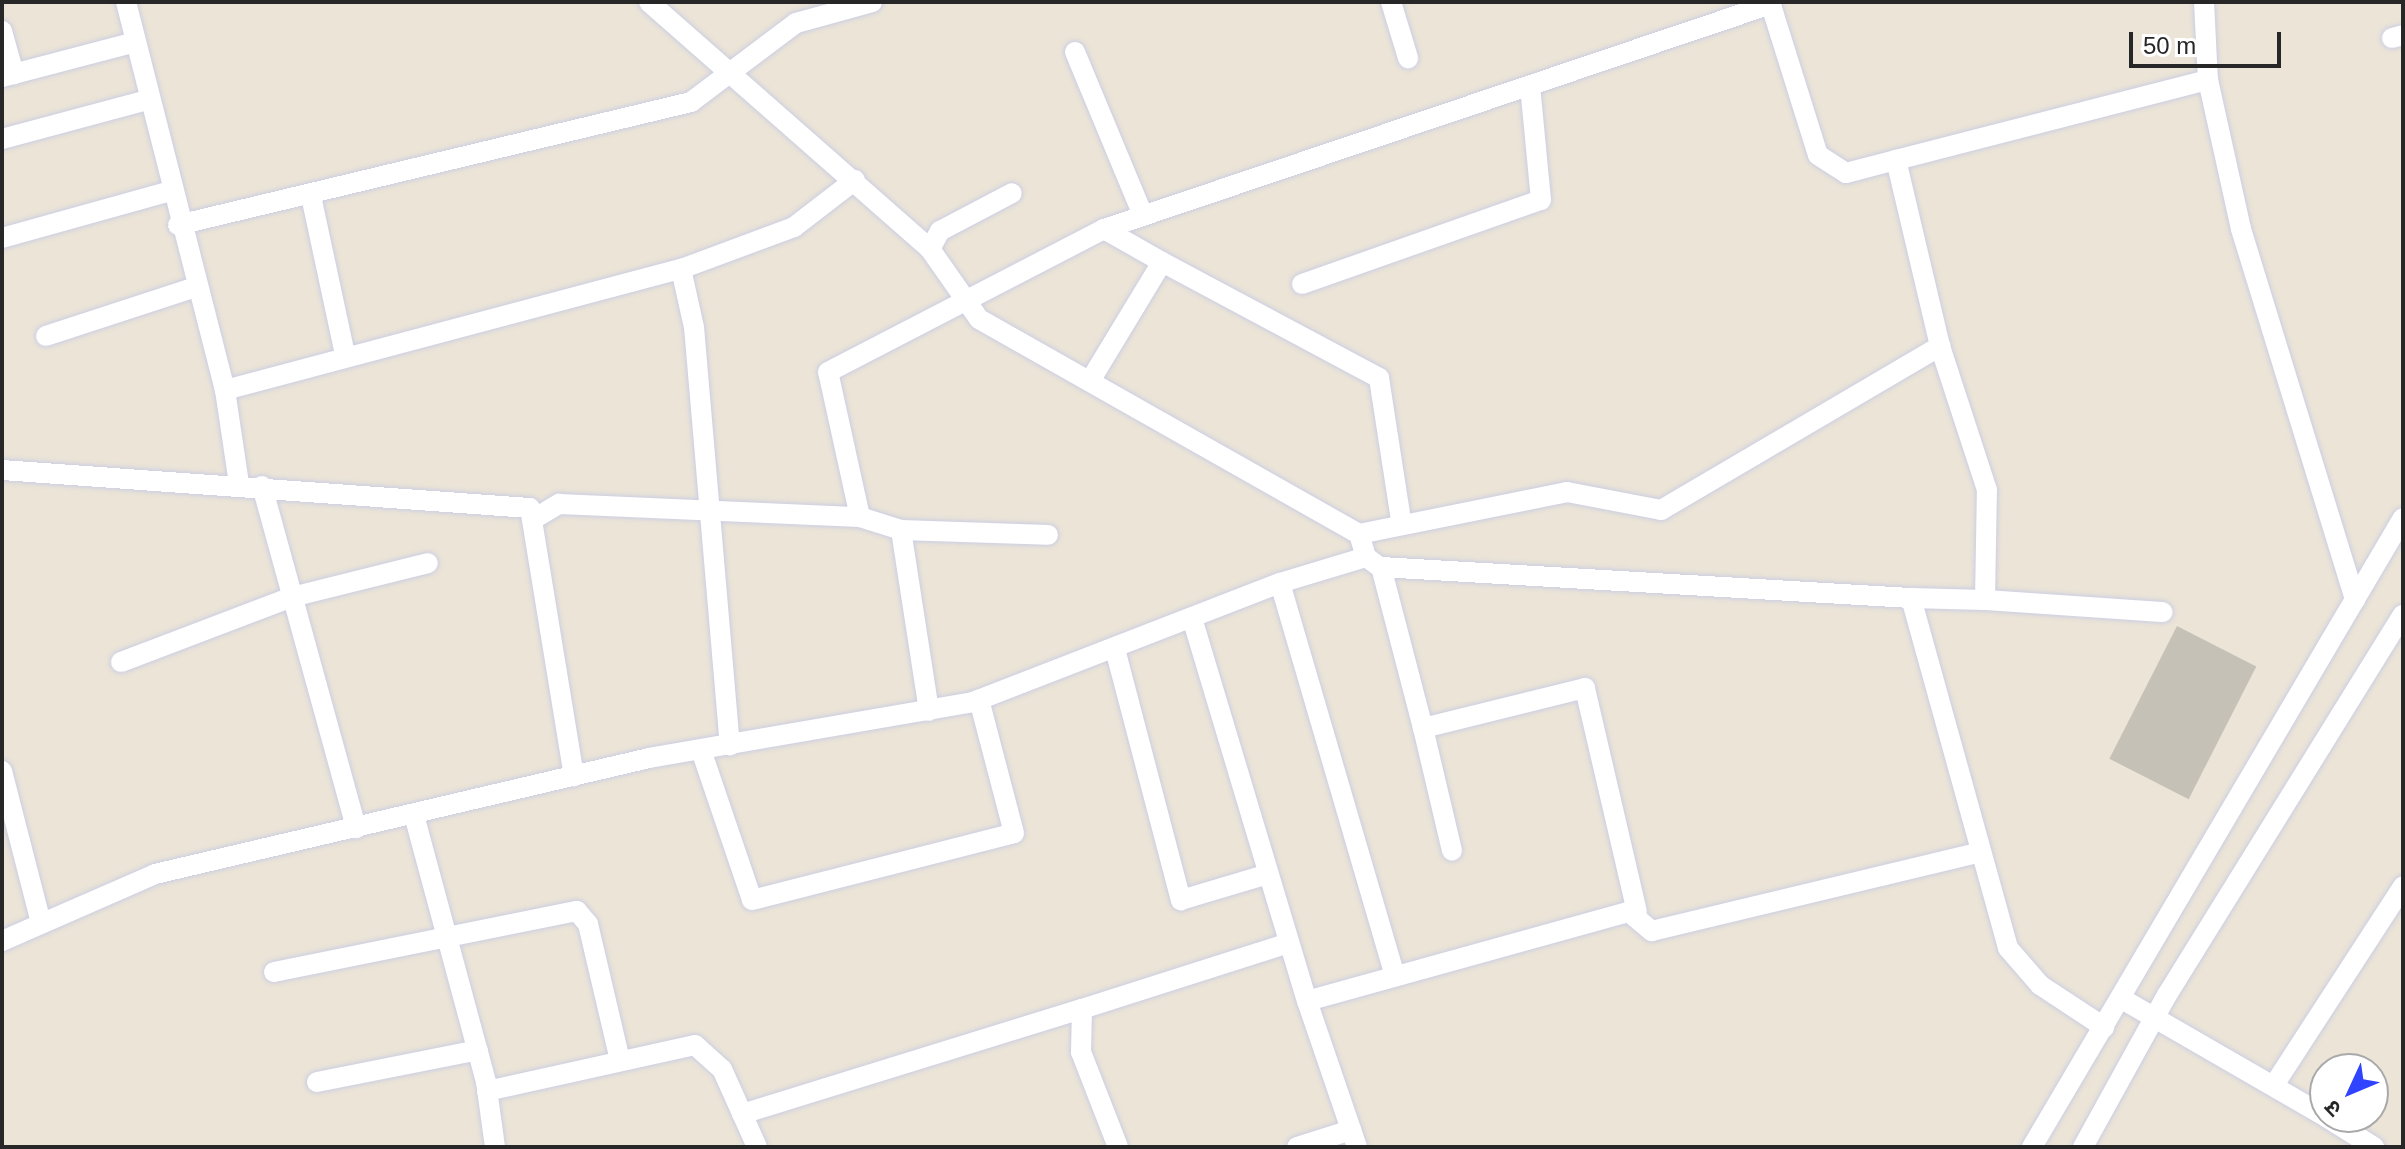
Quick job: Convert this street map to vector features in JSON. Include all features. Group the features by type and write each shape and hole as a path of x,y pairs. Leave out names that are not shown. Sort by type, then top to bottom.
{"street":[{"path":"126,2 178,225 225,390 239,484"},
{"path":"649,2 930,249 966,306 1090,381 1359,534 1373,562 1423,728 1452,851"},
{"path":"1391,2 1408,58"},
{"path":"2204,2 2208,80 2241,229 2355,600"},
{"path":"178,225 311,196 691,102 796,23 866,3"},
{"path":"860,517 828,372 966,306 1104,229 1770,3 1818,155 1846,173 2208,80"},
{"path":"2,31 8,76 135,42"},
{"path":"1075,52 1143,215"},
{"path":"1302,284 1541,200 1530,86"},
{"path":"2,139 148,100"},
{"path":"1896,160 1940,346 1987,490 1985,600"},
{"path":"225,390 345,355 681,269 794,227 855,180"},
{"path":"2,238 170,191"},
{"path":"930,249 940,231 1012,193"},
{"path":"311,196 345,355"},
{"path":"1104,229 1379,378 1401,520"},
{"path":"1090,381 1162,262"},
{"path":"681,269 694,327 730,745"},
{"path":"46,336 196,287"},
{"path":"1359,534 1401,520 1567,492 1661,510 1940,346"},
{"path":"2,470 518,503 537,517 574,776"},
{"path":"262,486 356,828"},
{"path":"537,517 559,504 710,514 860,517 901,530 1048,535"},
{"path":"2032,1147 2403,518"},
{"path":"901,530 929,711"},
{"path":"2,941 155,874 574,776 979,700 1280,583 1373,562 2163,612"},
{"path":"121,662 292,597 428,563"},
{"path":"1280,583 1395,975"},
{"path":"1911,598 1928,640 1978,853 2020,967 2104,1027"},
{"path":"2083,1147 2156,1016 2403,615"},
{"path":"1192,618 1307,1001 1354,1138 1297,1147"},
{"path":"1115,649 1181,900 1268,874"},
{"path":"1423,728 1585,688 1637,912 1652,931 1978,853"},
{"path":"701,750 752,900 1014,833 979,700"},
{"path":"2,771 41,923"},
{"path":"414,815 478,1050 495,1147"},
{"path":"2274,1085 2403,886"},
{"path":"274,972 577,911 588,924 620,1060"},
{"path":"1307,1001 1637,912"},
{"path":"742,1114 1289,943"},
{"path":"2122,999 2309,1107"},
{"path":"1082,1009 1081,1052 1118,1147"},
{"path":"487,1091 695,1045 722,1069 757,1147"},
{"path":"317,1082 478,1050"},
{"path":"2352,1133 2374,1147"}],"building":[{"path":"2177,626 2256,666 2189,799 2109,759"}]}
